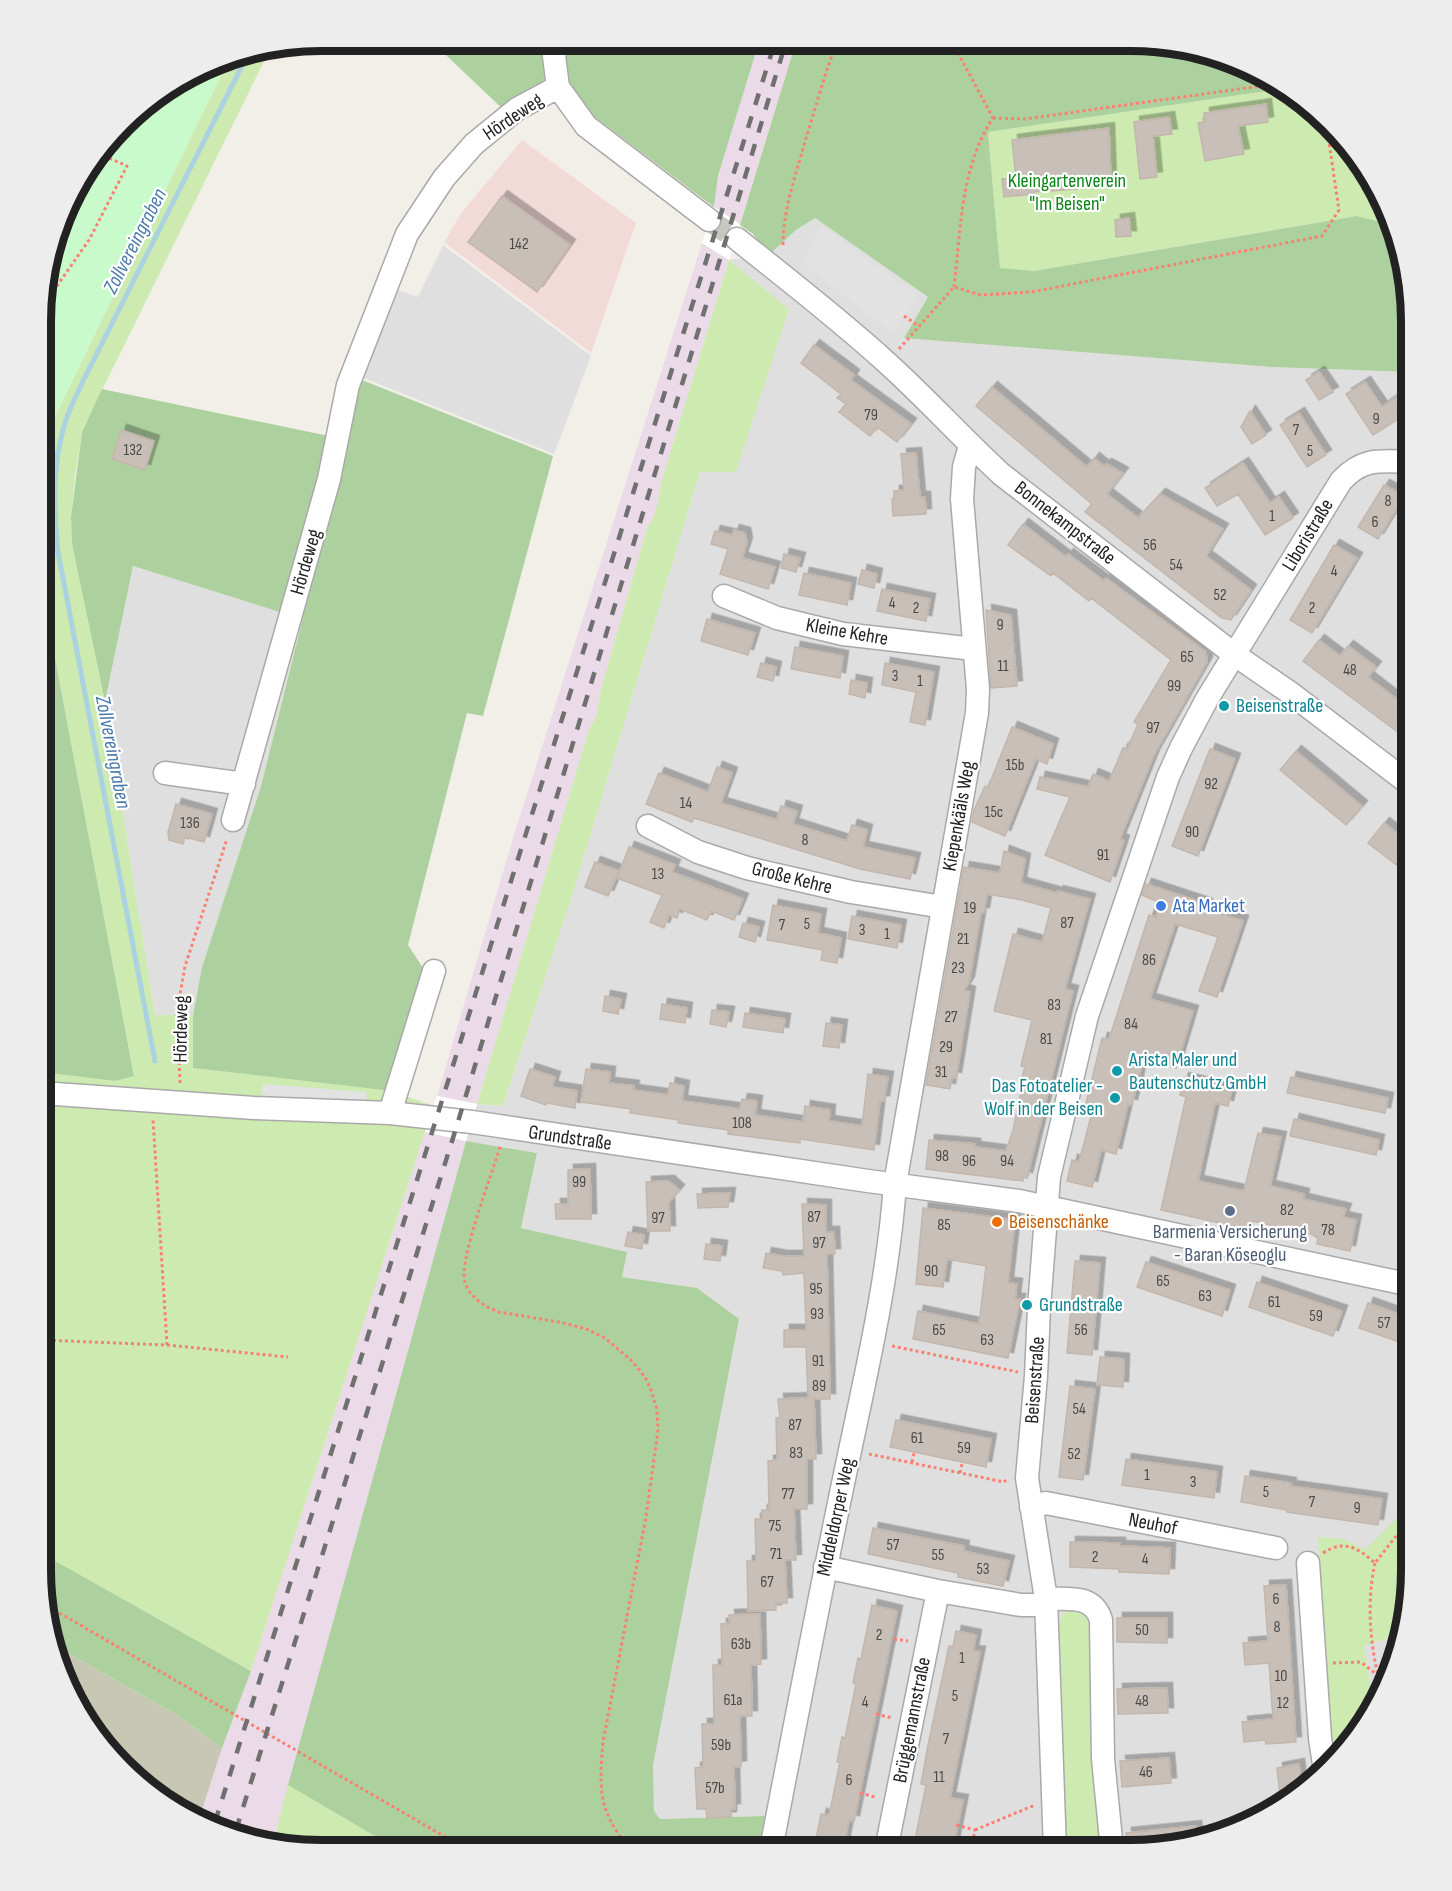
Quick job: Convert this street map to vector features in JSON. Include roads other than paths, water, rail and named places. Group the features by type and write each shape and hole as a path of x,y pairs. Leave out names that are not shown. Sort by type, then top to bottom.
{"street":[{"name":"Hördeweg","path":"555,51 558,87 586,126 700,214"},
{"name":"Hördeweg","path":"233,820 329,479 348,385 407,234 444,178 474,144 518,109 558,87"},
{"name":"Bonnekampstraße","path":"737,239 887,363 927,399 970,446 1001,474 1235,655 1289,692 1401,777"},
{"name":"Kiepenkääls Weg","path":"895,1184 977,713 978,689 962,499 964,467 970,446"},
{"name":"Liboristraße","path":"1235,655 1341,481 1361,464 1374,461 1401,462"},
{"name":"Kleine Kehre","path":"724,596 777,618 843,634 974,650"},
{"name":"Beisenstraße","path":"1055,1840 1046,1602 1027,1478 1049,1177 1087,1016 1146,837 1180,748 1235,655"},
{"path":"165,773 244,784"},
{"name":"Große Kehre","path":"648,826 698,852 747,868 851,892 943,907"},
{"path":"390,1113 434,971"},
{"name":"Grundstraße","path":"51,1094 254,1108 390,1113 472,1122 506,1129 1019,1201 1401,1283"},
{"name":"Middeldorper Weg","path":"773,1840 825,1567 873,1341 895,1184"},
{"name":"Neuhof","path":"1031,1507 1046,1503 1276,1548"},
{"path":"1308,1563 1323,1760"},
{"path":"825,1567 938,1591 1021,1605 1075,1599 1084,1601 1098,1611 1101,1620 1103,1759 1111,1840"},
{"name":"Brüggemannstraße","path":"888,1840 938,1591"}],"waterway":[{"name":"Zollvereingraben","path":"155,1061 58,552 55,504 57,457 72,404 244,62"},
{"name":"Zollvereingraben","path":"51,465 56,454"}],"tunnel":[{"path":"709,220 737,239"}],"railway":[{"path":"216,1818 772,51"},
{"path":"237,1827 453,1138 783,51"}],"place":[{"name":"Beisenstraße","path":"1224,706"},
{"name":"Ata Market","path":"1161,906"},
{"name":"Arista Maler und Bautenschutz GmbH","path":"1117,1071"},
{"name":"Das Fotoatelier - Wolf in der Beisen","path":"1115,1098"},
{"name":"Barmenia Versicherung - Baran Köseoglu","path":"1230,1211"},
{"name":"Beisenschänke","path":"997,1222"},
{"name":"Grundstraße","path":"1027,1305"}],"park label":[{"name":"Kleingartenverein \"Im Beisen\"","path":"1067,192"}]}
